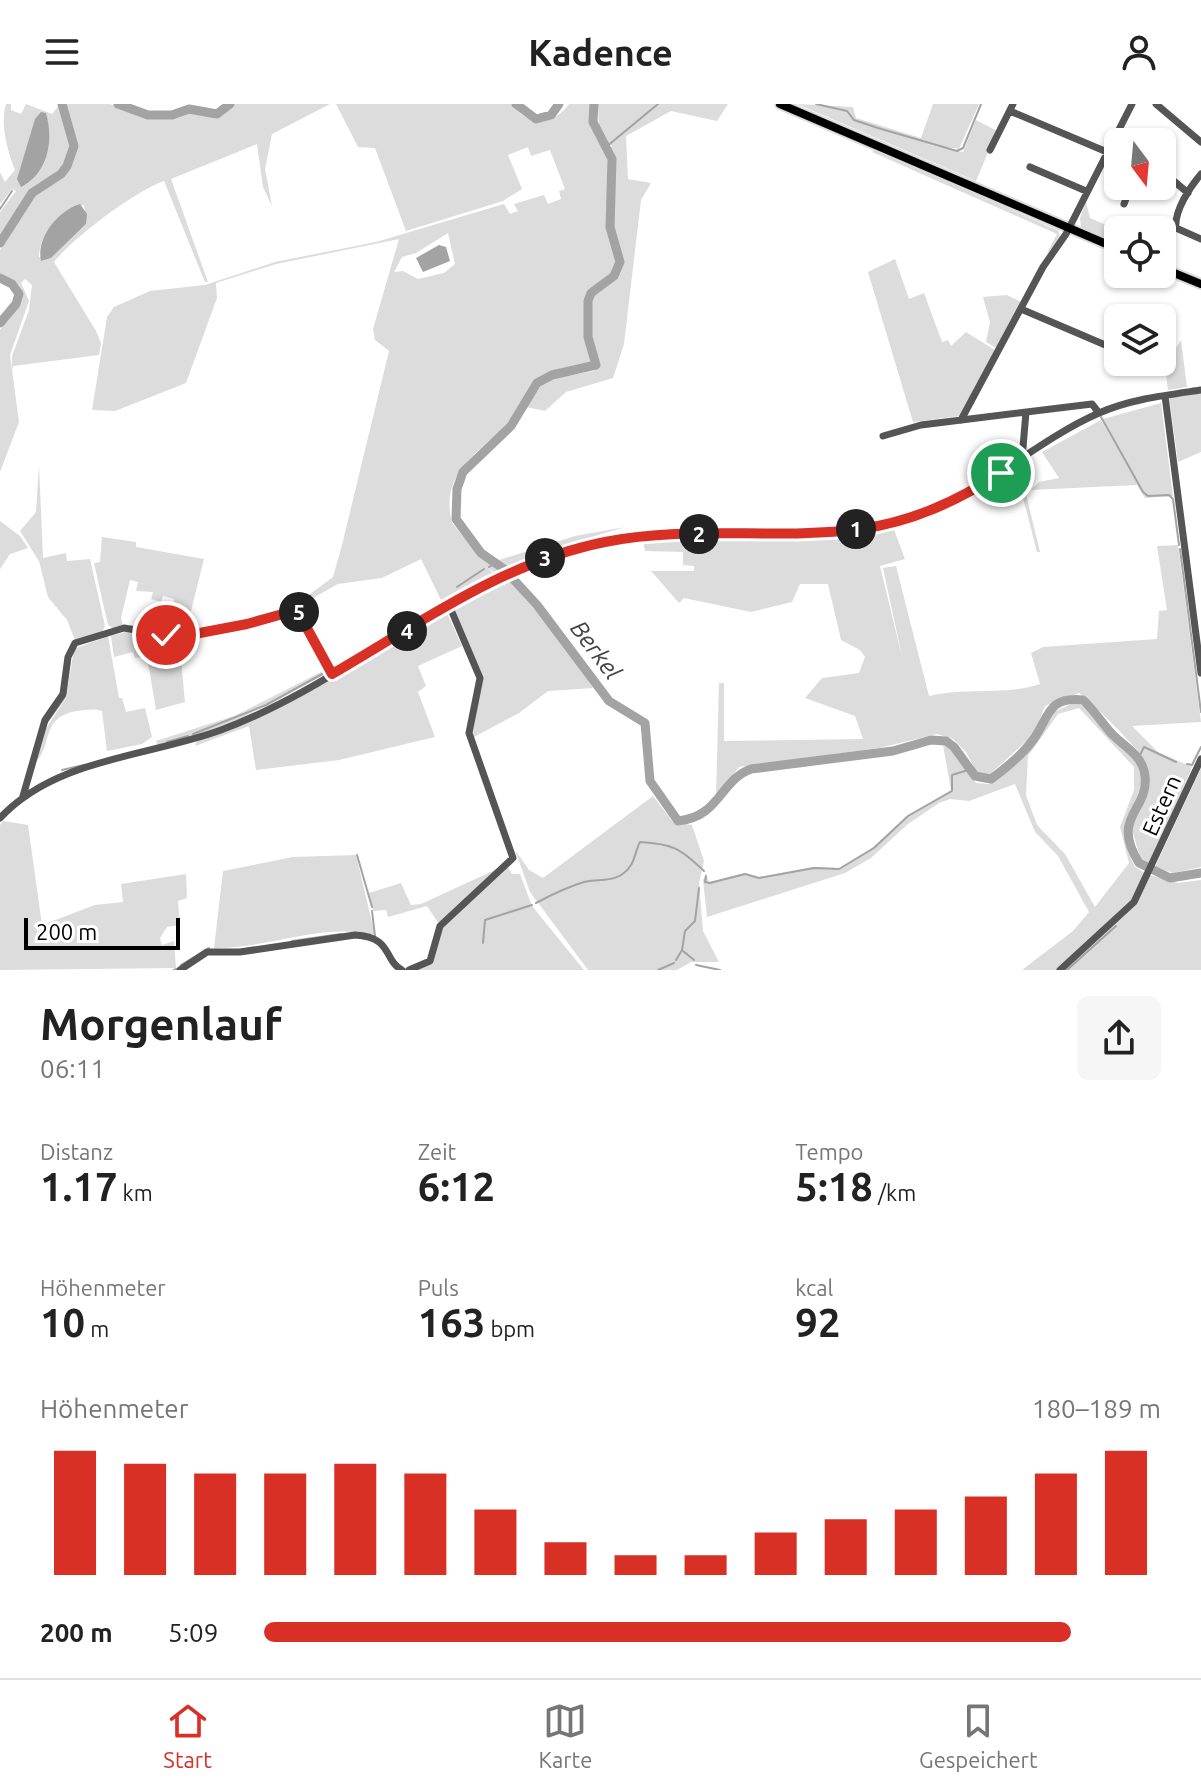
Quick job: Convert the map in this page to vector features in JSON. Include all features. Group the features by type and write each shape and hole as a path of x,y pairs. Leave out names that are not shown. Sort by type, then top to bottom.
{"main road":[{"path":"780,104 1104,243"},
{"path":"1176,274 1201,284"}],"street":[{"path":"1120,128 1132,104"},
{"path":"1156,104 1201,142"},
{"path":"990,150 1012,108 1104,151"},
{"path":"961,420 1068,229 1104,158"},
{"path":"1030,167 1086,191"},
{"path":"1201,174 1175,221 1176,228 1201,239"},
{"path":"1176,183 1188,193"},
{"path":"1124,204 1126,200"},
{"path":"1021,309 1104,344"},
{"path":"0,818 23,796 53,779 222,730 278,705 520,567 578,548 639,537 830,532 875,526 952,501 1099,413 1201,390"},
{"path":"1165,396 1201,673"},
{"path":"883,436 921,425 1092,404 1099,413"},
{"path":"1022,459 1026,412"},
{"path":"409,970 430,961 440,926 513,858 469,733 480,678 449,605"},
{"path":"23,796 39,735 45,720 62,697 70,651 80,641 124,628 172,636 195,634 297,610 332,674"},
{"name":"Estern","path":"1060,970 1134,902 1201,759"},
{"path":"180,970 207,952 240,952 355,935 369,937 384,945 396,967 402,970"}],"shaded area":[{"path":"6,104 11,104 11,110 21,114 26,104 52,114 60,104 71,144 65,165 30,192 0,236 0,212 16,191 12,189 0,204 0,172 5,182 15,170 5,137"},
{"path":"65,104 110,104 148,117 171,118 188,112 217,116 235,104 330,104 272,134 265,169 272,206 263,187 257,144 171,179 208,282 205,282 164,181 152,186 106,216 54,262 96,331 101,343 99,355 13,366 19,422 0,472 0,330 23,297 19,286 0,276 0,250 33,196 62,175 73,156 75,137 65,115","holes":["84,205 86,224 51,258 39,257 43,239 59,217","25,279 32,285 29,310 12,356 12,370 10,355 29,301 21,283"]},
{"path":"336,104 511,104 525,117 540,121 555,117 569,104 592,104 591,121 596,138 610,160 608,227 618,264 614,273 592,290 586,302 585,333 594,364 553,373 536,382 512,418 457,475 449,505 452,523 479,555 501,570 495,573 487,567 494,574 449,599 441,600 421,559 382,578 338,584 299,606 298,603 333,577 342,545 389,351 375,340 373,329 399,239 276,264 216,283 217,298 186,383 115,411 92,410 107,317 114,307 150,291 205,285 275,262 376,242 504,204 510,214 518,211 514,204 544,195 548,204 561,199 559,191 565,189 550,150 531,156 528,147 508,155 522,189 503,201 406,231 375,148 358,147","holes":["448,233 455,264 444,273 418,279 403,271 394,272 402,257 416,253"]},
{"path":"598,104 728,104 717,121 671,111 626,136 628,179 651,183 641,200 624,344 613,378 566,392 545,411 526,407 545,380 594,371 598,366 589,306 594,295 617,275 621,264 612,228 614,177 609,149 612,146 601,134"},
{"path":"797,104 853,107 856,118 921,138 933,104 979,104 959,149 925,144 963,152 976,120 997,131 976,181"},
{"path":"41,112 46,113 48,124 47,155 37,173 21,187 17,179 35,119"},
{"path":"876,149 1059,231 1060,238 1046,255 1057,234 872,152"},
{"path":"1086,202 1090,218 1104,224 1104,238 1081,228 1080,218"},
{"path":"80,204 87,214 86,224 51,258 41,261 42,243 50,226 64,212"},
{"path":"439,245 446,247 450,261 423,272 416,258"},
{"path":"895,259 909,299 924,293 942,342 948,340 951,346 966,332 995,350 960,416 913,422 868,272"},
{"path":"1007,295 1021,302 996,348 986,342 990,322 983,297"},
{"path":"1181,340 1187,387 1168,390 1166,376 1176,376 1176,348"},
{"path":"1201,393 1201,452 1178,462 1169,397"},
{"path":"1161,403 1173,496 1145,498 1137,485 1031,490 1039,482 1059,478 1042,452 1101,420 1138,484 1103,419"},
{"path":"39,465 43,558 66,553 67,561 90,559 105,626 102,632 75,640 67,620 48,597 39,561 20,531 36,512"},
{"path":"1016,470 1021,490 980,492"},
{"path":"1021,490 1025,490 1040,552 1037,552"},
{"path":"0,521 20,536 28,548 10,554 0,569"},
{"path":"625,527 542,552 509,567 499,560 575,536"},
{"path":"893,527 905,559 880,566 903,661 883,568 896,566 929,696 1013,690 1040,684 1031,653 1043,647 1157,639 1159,611 1167,610 1157,546 1178,545 1201,722 1132,726 1158,752 1192,767 1150,867 1141,861 1131,826 1148,792 1149,778 1145,763 1122,734 1079,693 1045,706 1034,734 988,776 978,775 966,752 953,739 937,734 879,748 739,767 716,796 719,683 724,683 724,741 863,739 855,716 805,698 822,678 859,673 865,657 860,650 841,640 828,584 800,584 792,602 751,612 684,598 679,603 651,571 694,571 694,566 683,565 683,552 645,551 643,542 840,536"},
{"path":"102,537 136,542 136,547 204,559 190,615 172,610 174,599 163,596 161,602 151,599 153,592 136,591 138,582 130,580 121,618 123,626 114,629 108,625 94,563 100,562"},
{"path":"507,578 566,645 593,688 548,691 519,713 472,738 481,686 453,610 456,604 500,581 506,587 502,580"},
{"path":"446,611 462,646 418,666 426,686 418,692 435,737 339,760 256,770 249,726 195,746 197,741 326,680"},
{"path":"129,631 179,640 185,702 156,710 147,656 135,658 133,652 114,657 111,636"},
{"path":"108,636 119,698 122,698 126,712 145,708 152,737 142,744 107,751 102,711 77,711 66,714 53,725 37,761 45,730 66,698 74,649"},
{"path":"327,669 328,673 232,723 159,747 156,741 234,716"},
{"path":"1074,703 1084,706 1104,731 1136,761 1142,778 1126,833 1135,867 1147,874 1134,901 1057,970 1022,970 1073,931 1089,912 1058,856 1035,832 1015,784 969,801 950,799 939,803 908,824 871,858 845,873 707,917 703,880 706,874 709,882 745,873 759,877 813,867 840,868 873,847 908,815 951,790 943,745 956,752 976,783 989,784 1030,750 1051,713","holes":["1079,708 1134,767 1134,790 1120,827 1129,863 1095,907 1065,854 1037,825 1026,795 1028,756 1058,714"]},
{"path":"1201,768 1201,867 1173,873 1155,867"},
{"path":"653,796 673,822 692,825 704,861 699,883 703,931 719,962 691,962 677,970 588,970 530,892 515,850 529,870 543,878"},
{"path":"3,821 28,825 42,925 95,905 123,902 121,884 186,874 187,898 178,901 180,925 167,927 160,938 162,945 174,941 176,968 0,970 0,825"},
{"path":"356,855 375,935 335,932 214,948 223,871 293,857"},
{"path":"508,867 512,874 520,874 532,906 584,970 414,970 426,966 441,927"},
{"path":"497,869 439,924 427,906 388,917 386,910 373,911 369,893 401,883 411,905 421,904"},
{"path":"1150,875 1178,883 1201,880 1201,970 1062,970 1135,903"}],"waterway":[{"name":"Berkel","path":"0,243 32,193 61,174 67,166 74,146 62,104"},
{"name":"Berkel","path":"118,104 148,115 172,115 189,109 217,114 230,104"},
{"name":"Berkel","path":"516,104 536,119 551,115 559,104"},
{"name":"Berkel","path":"594,104 593,122 612,159 610,227 620,262 614,276 591,293 588,301 588,337 596,365 552,375 537,383 511,426 463,472 457,489 456,519 481,553 504,569 537,605 609,701 645,723 650,781 678,821 703,813 732,781 751,769 893,751 931,740 946,741 975,776 991,779 1029,746 1050,710 1062,701 1083,700 1141,762 1145,788 1129,824 1128,834 1139,863 1170,878 1201,873"},
{"path":"606,147 658,104"},
{"path":"816,104 847,111 854,120 957,151 963,148 981,104"},
{"path":"0,209 12,191"},
{"name":"Berkel","path":"0,278 12,284 19,294 16,304 0,323"},
{"path":"1101,417 1143,492 1148,496 1169,495 1173,499 1179,545"},
{"path":"1180,549 1201,712"},
{"path":"489,567 494,564"},
{"path":"457,587 484,569"},
{"path":"332,668 440,605"},
{"path":"179,639 244,629 290,615"},
{"path":"193,734 266,705 326,672"},
{"path":"48,721 65,697"},
{"path":"167,742 188,736"},
{"path":"1138,759 1144,747 1176,762"},
{"path":"1187,764 1192,765 1201,747"},
{"path":"62,770 84,765"},
{"path":"706,876 705,882 710,883 745,874 759,878 814,868 839,869 874,848 908,816 952,791 952,775 971,769"},
{"path":"536,903 578,884 621,875 631,865 640,842 675,849 704,871"},
{"path":"357,855 372,907"},
{"path":"676,960 682,950 685,931 695,921 699,888"},
{"path":"483,943 485,920 532,905"},
{"path":"372,911 375,936"},
{"path":"1067,970 1116,926"},
{"path":"292,941 341,934"},
{"path":"181,965 209,948"},
{"path":"683,951 694,960"},
{"path":"658,970 674,963"},
{"path":"696,965 720,970"}],"route":[{"path":"166,635 184,636 247,624 297,610 332,674 520,567 578,548 658,535 819,532 875,526 937,508 1001,473"}]}
